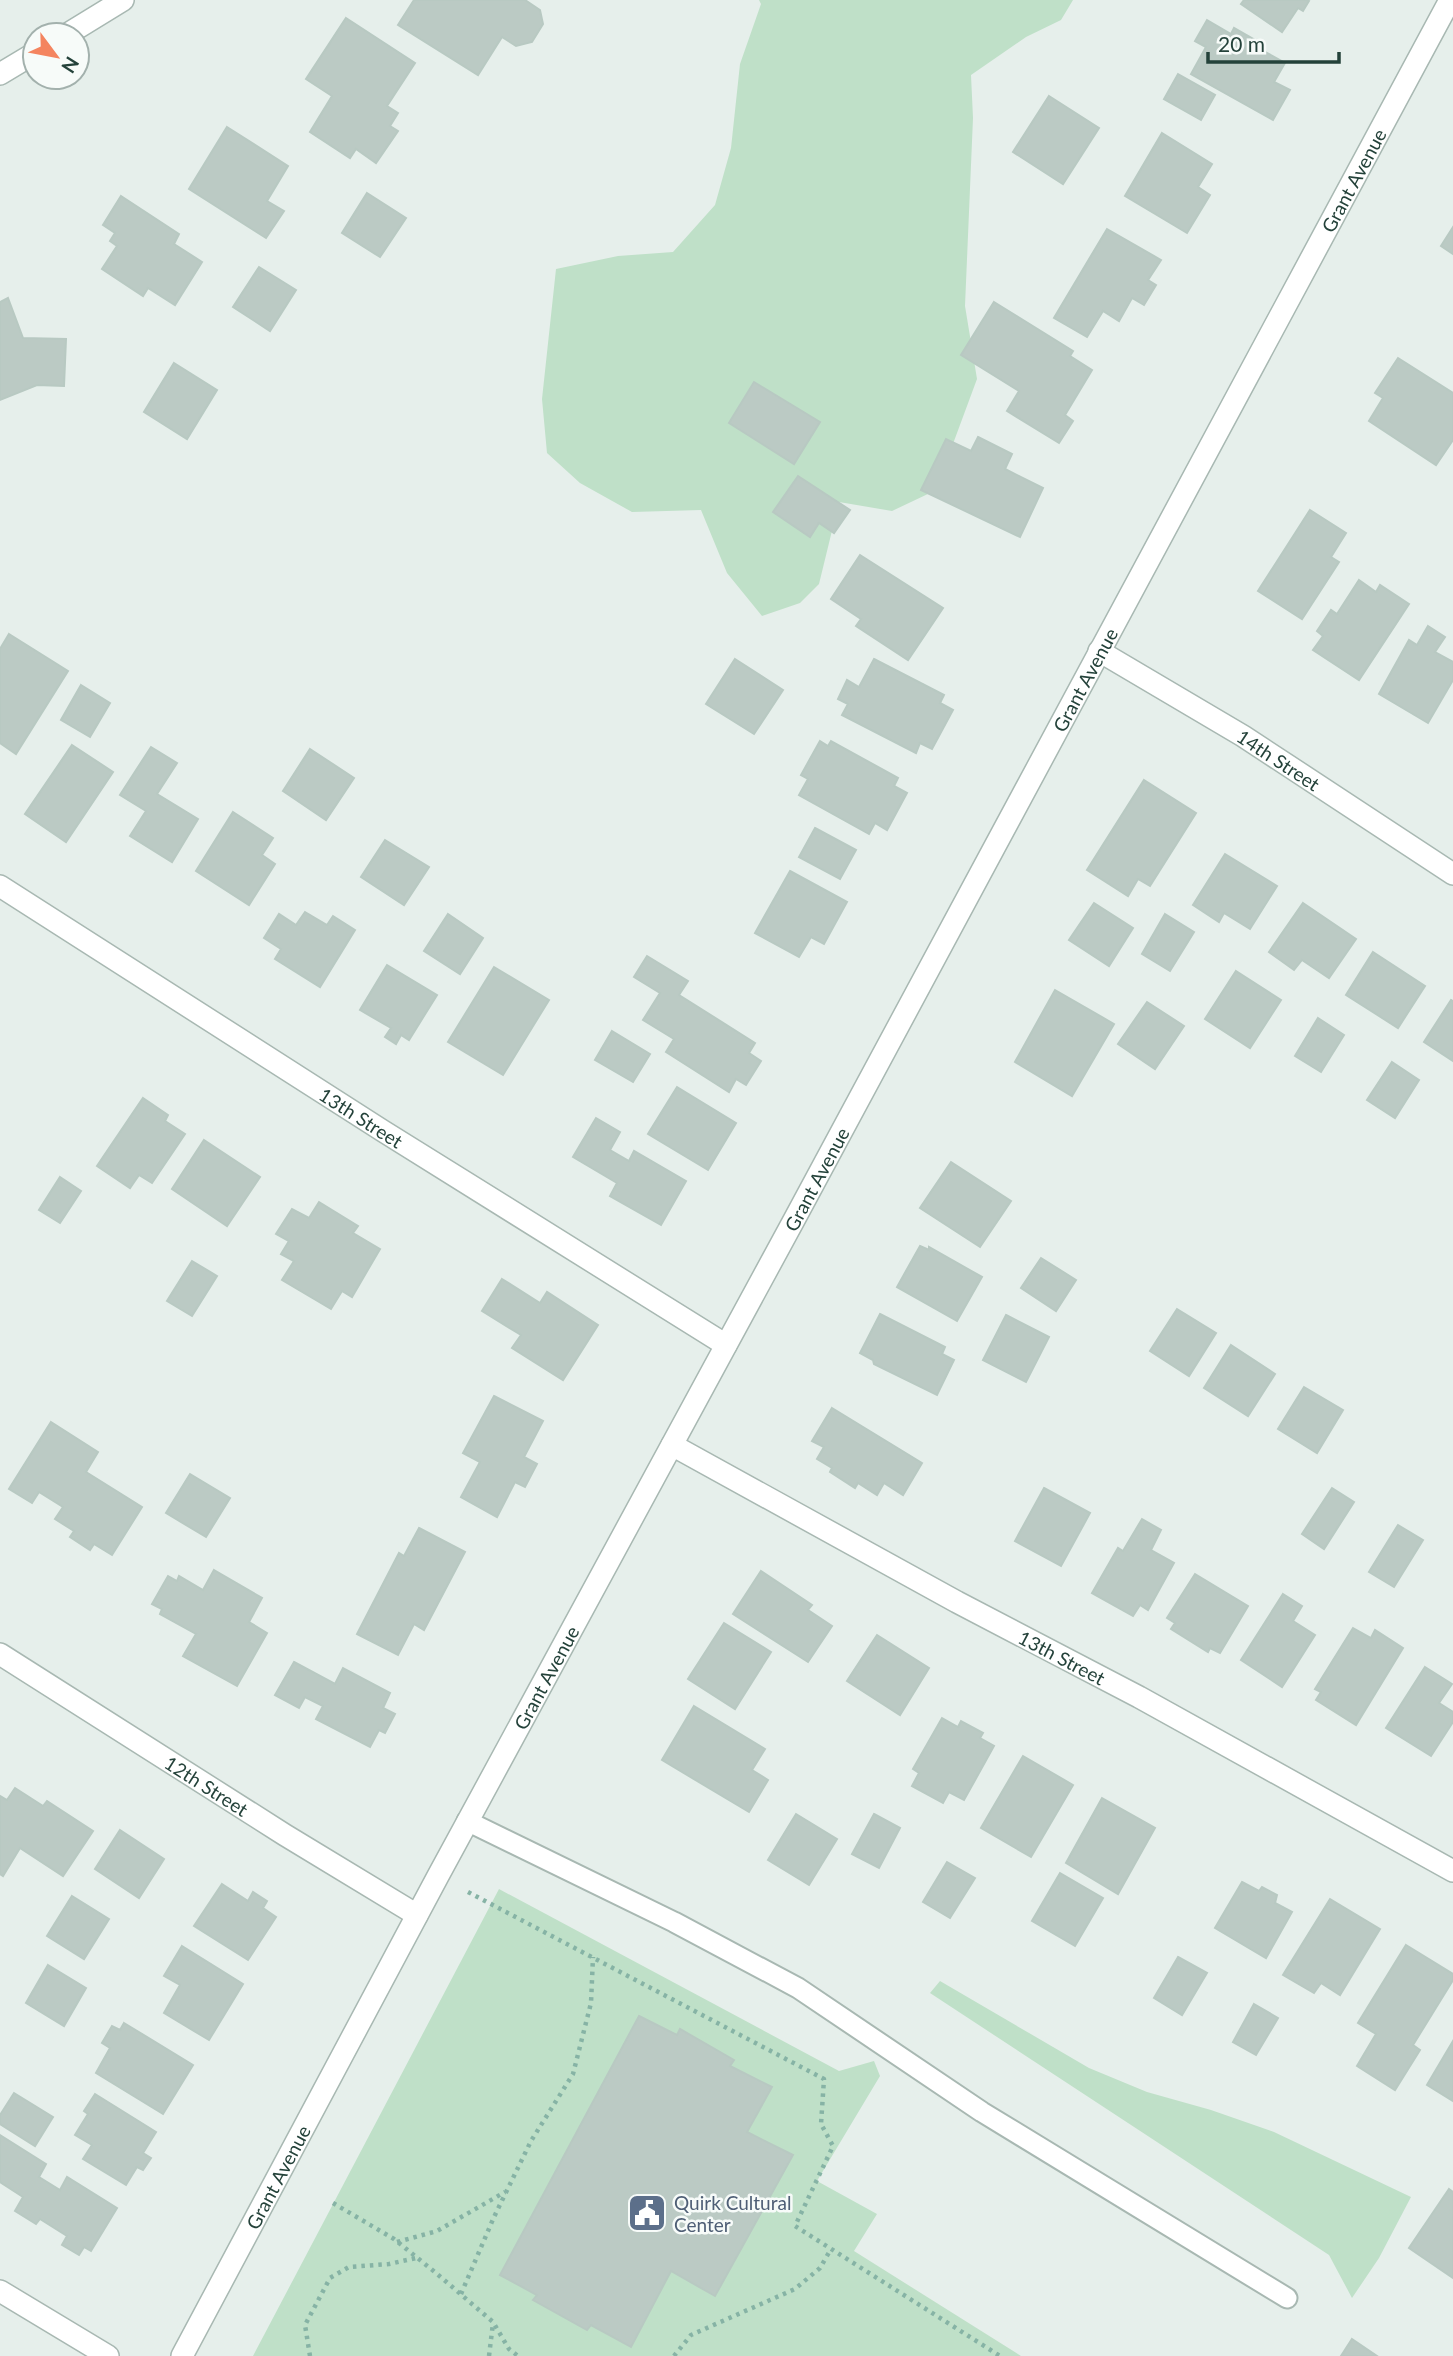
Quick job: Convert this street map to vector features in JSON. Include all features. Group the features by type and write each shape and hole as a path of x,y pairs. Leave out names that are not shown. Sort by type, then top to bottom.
{"street":[{"path":"89,21 123,0"},
{"name":"Grant Avenue","path":"183,2356 416,1915 1449,6"},
{"path":"0,74 21,61"},
{"name":"14th Street","path":"1099,651 1234,730 1453,874"},
{"name":"13th Street","path":"0,886 383,1131 726,1345"},
{"name":"13th Street","path":"672,1445 957,1602 1139,1697 1453,1871"},
{"name":"12th Street","path":"0,1654 416,1915"},
{"path":"0,2291 107,2356"}],"lane":[{"path":"467,1821 674,1922 798,1988 982,2112 1287,2298"}],"path":[{"path":"438,1875 824,2079 821,2124 833,2146 795,2226 1000,2356"},
{"path":"461,2294 531,2141 573,2074 591,2003 593,1957"},
{"path":"397,2242 438,2231 506,2191"},
{"path":"333,2203 397,2242 461,2294 493,2322 509,2349 518,2356"},
{"path":"674,2356 691,2335 795,2289 820,2268 831,2249"},
{"path":"310,2356 305,2325 330,2278 349,2267 389,2264 417,2258"},
{"path":"489,2356 493,2322"}],"green space":[{"path":"759,0 1073,0 1061,20 1026,37 971,75 973,118 965,306 977,379 947,460 930,493 892,511 839,502 819,584 800,603 762,616 727,573 701,510 632,512 580,483 547,453 542,399 556,269 618,256 673,252 715,205 731,148 740,64 761,4"},
{"path":"499,1889 839,2071 874,2061 880,2076 817,2181 877,2214 854,2251 1021,2356 253,2356"},
{"path":"940,1981 1089,2068 1147,2092 1274,2132 1411,2197 1379,2258 1352,2298 1329,2255 930,1993"}],"building":[{"path":"414,0 525,0 540,10 543,24 532,42 516,46 502,37 478,75 398,25"},
{"path":"1244,0 1309,1 1303,11 1298,8 1282,32 1241,4"},
{"path":"346,18 415,63 387,106 398,113 390,126 398,131 376,163 356,149 350,158 310,132 332,96 306,79"},
{"path":"1207,20 1231,34 1234,28 1262,44 1260,49 1285,63 1274,82 1290,90 1273,120 1191,74 1206,47 1195,41"},
{"path":"1178,74 1215,95 1201,120 1164,99"},
{"path":"1049,96 1099,128 1063,184 1013,152"},
{"path":"227,127 288,166 267,201 284,211 266,238 189,189"},
{"path":"1162,133 1212,164 1198,187 1210,195 1187,233 1125,196"},
{"path":"367,193 406,218 380,257 342,233"},
{"path":"121,196 179,234 174,244 202,262 175,305 148,288 143,296 102,269 117,246 110,241 115,233 103,225"},
{"path":"1453,227 1453,254 1441,246"},
{"path":"1107,229 1161,260 1148,280 1156,285 1144,305 1132,298 1119,321 1103,311 1087,337 1054,318"},
{"path":"259,267 296,290 270,331 233,307"},
{"path":"8,298 23,338 66,339 64,386 37,385 0,400 0,302"},
{"path":"994,302 1073,351 1070,356 1092,370 1065,415 1073,421 1059,443 1007,411 1019,391 961,355"},
{"path":"1398,358 1453,393 1453,440 1436,465 1369,421 1383,398 1375,393"},
{"path":"174,363 217,390 187,439 144,412"},
{"path":"754,382 820,422 794,464 729,423"},
{"path":"978,437 1012,454 1005,469 1043,488 1020,537 921,490 946,439 971,451"},
{"path":"798,476 850,510 834,533 819,523 810,537 773,512"},
{"path":"1310,510 1346,533 1331,557 1339,562 1302,619 1258,591"},
{"path":"860,555 943,608 908,660 856,626 861,619 831,599"},
{"path":"1359,580 1376,592 1380,585 1409,604 1359,680 1313,650 1323,636 1317,631 1331,610 1337,614"},
{"path":"1428,626 1445,637 1435,652 1453,662 1453,680 1428,723 1379,694 1409,640 1417,645"},
{"path":"9,634 68,671 16,754 0,743 0,649"},
{"path":"735,659 783,690 754,734 706,704"},
{"path":"874,659 944,695 940,703 953,710 932,749 920,743 916,753 842,715 848,704 838,699 847,680 859,687"},
{"path":"81,685 110,703 90,737 61,720"},
{"path":"820,741 828,746 831,741 898,778 894,786 907,793 887,830 875,823 869,834 799,795 808,779 801,775"},
{"path":"72,745 113,772 66,842 25,814"},
{"path":"151,747 177,763 157,794 198,819 172,862 130,836 146,811 120,795"},
{"path":"310,749 354,778 326,820 283,791"},
{"path":"1144,780 1196,813 1150,886 1138,879 1128,896 1087,870"},
{"path":"233,812 273,838 262,855 275,864 249,905 196,871"},
{"path":"815,828 856,850 840,879 799,857"},
{"path":"385,840 429,867 404,905 361,877"},
{"path":"1225,854 1277,886 1250,929 1224,913 1219,922 1193,905"},
{"path":"790,871 847,902 824,944 811,937 799,957 755,933"},
{"path":"1094,903 1133,928 1109,966 1069,940"},
{"path":"1303,903 1356,939 1329,978 1302,960 1294,970 1269,952"},
{"path":"305,912 327,925 333,916 355,930 320,987 275,959 281,949 264,938 279,914 296,925"},
{"path":"448,914 483,938 460,974 424,951"},
{"path":"1165,914 1194,932 1170,971 1142,954"},
{"path":"1373,952 1425,986 1398,1028 1346,995"},
{"path":"647,956 688,981 679,995 755,1043 749,1053 761,1061 746,1085 736,1079 729,1092 666,1052 674,1039 643,1020 660,993 634,977"},
{"path":"387,965 437,995 409,1040 401,1035 396,1044 385,1037 391,1028 360,1010"},
{"path":"494,967 549,1000 503,1075 448,1042"},
{"path":"1236,971 1281,1000 1250,1048 1205,1019"},
{"path":"1055,990 1114,1024 1072,1096 1015,1062"},
{"path":"1451,1000 1453,1001 1453,1061 1424,1042"},
{"path":"1147,1002 1184,1026 1155,1069 1118,1044"},
{"path":"1318,1018 1344,1035 1321,1072 1295,1056"},
{"path":"612,1031 650,1054 633,1082 595,1060"},
{"path":"1392,1062 1419,1080 1395,1118 1367,1100"},
{"path":"677,1087 736,1123 708,1170 648,1134"},
{"path":"143,1098 168,1115 165,1121 185,1134 152,1183 139,1175 130,1188 97,1166"},
{"path":"596,1118 620,1132 610,1150 629,1161 634,1151 686,1181 661,1225 610,1196 617,1183 573,1157"},
{"path":"204,1140 260,1177 227,1226 172,1189"},
{"path":"951,1162 1011,1201 980,1247 920,1208"},
{"path":"60,1177 81,1191 60,1223 39,1210"},
{"path":"319,1202 358,1226 353,1233 380,1249 352,1297 342,1291 331,1309 282,1280 294,1261 281,1254 289,1241 276,1234 292,1209 309,1218"},
{"path":"920,1246 929,1250 929,1247 982,1277 957,1321 897,1287"},
{"path":"1041,1258 1076,1280 1056,1311 1021,1288"},
{"path":"192,1261 217,1276 192,1316 167,1301"},
{"path":"502,1279 540,1303 547,1292 598,1325 563,1380 512,1348 521,1335 482,1311"},
{"path":"1177,1309 1216,1333 1189,1376 1150,1351"},
{"path":"880,1314 945,1347 942,1354 954,1360 937,1395 874,1364 873,1360 860,1353"},
{"path":"1006,1315 1049,1337 1026,1382 983,1360"},
{"path":"1231,1345 1275,1374 1248,1416 1204,1388"},
{"path":"1304,1387 1343,1410 1317,1453 1278,1429"},
{"path":"494,1396 543,1421 524,1457 537,1464 525,1487 515,1482 497,1517 461,1497 480,1462 463,1453"},
{"path":"832,1408 922,1463 903,1495 884,1483 877,1495 858,1483 855,1488 830,1472 832,1468 817,1459 824,1447 812,1441"},
{"path":"51,1422 98,1452 86,1472 142,1507 112,1555 94,1544 90,1550 70,1537 74,1531 55,1519 63,1507 39,1492 32,1503 9,1489"},
{"path":"190,1474 230,1498 206,1537 166,1513"},
{"path":"1044,1488 1090,1513 1061,1566 1015,1541"},
{"path":"1332,1488 1354,1502 1324,1549 1302,1534"},
{"path":"1142,1519 1161,1530 1151,1550 1174,1563 1148,1610 1140,1605 1133,1616 1092,1593 1118,1548 1123,1551"},
{"path":"1398,1525 1423,1540 1394,1587 1369,1572"},
{"path":"419,1528 465,1552 424,1630 414,1624 398,1655 357,1634 399,1553 404,1556"},
{"path":"214,1570 262,1598 249,1622 267,1633 237,1686 183,1656 196,1634 160,1614 162,1609 152,1604 168,1576 177,1581 179,1576 203,1590"},
{"path":"761,1571 812,1605 808,1610 832,1626 808,1662 733,1614"},
{"path":"1195,1574 1248,1606 1220,1653 1210,1648 1208,1652 1171,1629 1175,1623 1167,1618"},
{"path":"1283,1594 1302,1606 1293,1621 1315,1635 1282,1687 1241,1660"},
{"path":"724,1623 771,1652 735,1709 688,1679"},
{"path":"1353,1628 1371,1638 1375,1630 1403,1648 1356,1725 1316,1700 1321,1692 1315,1689"},
{"path":"877,1635 929,1668 900,1715 847,1681"},
{"path":"294,1662 335,1684 343,1668 390,1693 383,1708 395,1714 385,1733 379,1730 370,1747 316,1719 323,1706 305,1697 299,1708 275,1695"},
{"path":"1425,1667 1452,1684 1439,1703 1453,1712 1453,1722 1431,1756 1386,1728"},
{"path":"694,1706 765,1749 752,1770 768,1780 749,1812 662,1760"},
{"path":"942,1718 958,1727 961,1721 983,1733 980,1738 994,1746 964,1800 949,1792 943,1803 912,1786 919,1773 913,1769"},
{"path":"1023,1756 1073,1785 1031,1857 981,1828"},
{"path":"15,1788 43,1806 47,1801 93,1831 63,1876 20,1848 3,1876 0,1874 0,1796 7,1800"},
{"path":"1102,1798 1155,1828 1118,1894 1066,1863"},
{"path":"796,1814 837,1839 809,1885 768,1860"},
{"path":"874,1814 900,1828 879,1868 852,1854"},
{"path":"120,1830 164,1859 139,1898 95,1869"},
{"path":"947,1862 975,1878 950,1918 923,1902"},
{"path":"1060,1873 1103,1898 1075,1946 1032,1921"},
{"path":"1242,1882 1259,1891 1262,1887 1277,1895 1275,1903 1292,1912 1266,1958 1215,1928"},
{"path":"222,1884 248,1901 253,1892 267,1901 263,1908 276,1917 248,1960 194,1926"},
{"path":"72,1896 109,1919 84,1959 47,1936"},
{"path":"1330,1899 1380,1929 1340,1995 1321,1983 1314,1993 1283,1975"},
{"path":"1406,1945 1453,1974 1453,1980 1413,2045 1420,2050 1395,2090 1357,2066 1376,2034 1358,2023"},
{"path":"182,1946 243,1984 209,2040 164,2013 180,1985 164,1976"},
{"path":"1178,1957 1207,1973 1182,2015 1154,1998"},
{"path":"48,1965 86,1988 64,2026 26,2003"},
{"path":"1254,2004 1278,2018 1256,2055 1233,2042"},
{"name":"Quirk Cultural Center","path":"639,2016 677,2035 680,2029 734,2060 730,2066 772,2087 747,2132 793,2155 715,2296 671,2271 631,2347 591,2325 587,2330 533,2300 537,2295 500,2275"},
{"path":"124,2023 193,2065 163,2114 96,2073 110,2048 102,2043 112,2026 120,2030"},
{"path":"1453,2041 1453,2101 1427,2085"},
{"path":"14,2093 53,2117 35,2146 0,2124 0,2115"},
{"path":"95,2094 156,2132 143,2153 151,2158 143,2170 137,2167 126,2185 83,2159 92,2145 75,2135 88,2114 84,2111"},
{"path":"0,2135 46,2164 39,2177 60,2190 67,2177 117,2208 91,2251 84,2247 79,2255 62,2245 67,2236 40,2219 36,2224 15,2211 23,2197 0,2182"},
{"path":"1449,2189 1453,2192 1453,2278 1409,2248"},
{"path":"1352,2339 1377,2356 1341,2356"}],"place":[{"name":"Quirk Cultural Center","path":"647,2213"}]}
